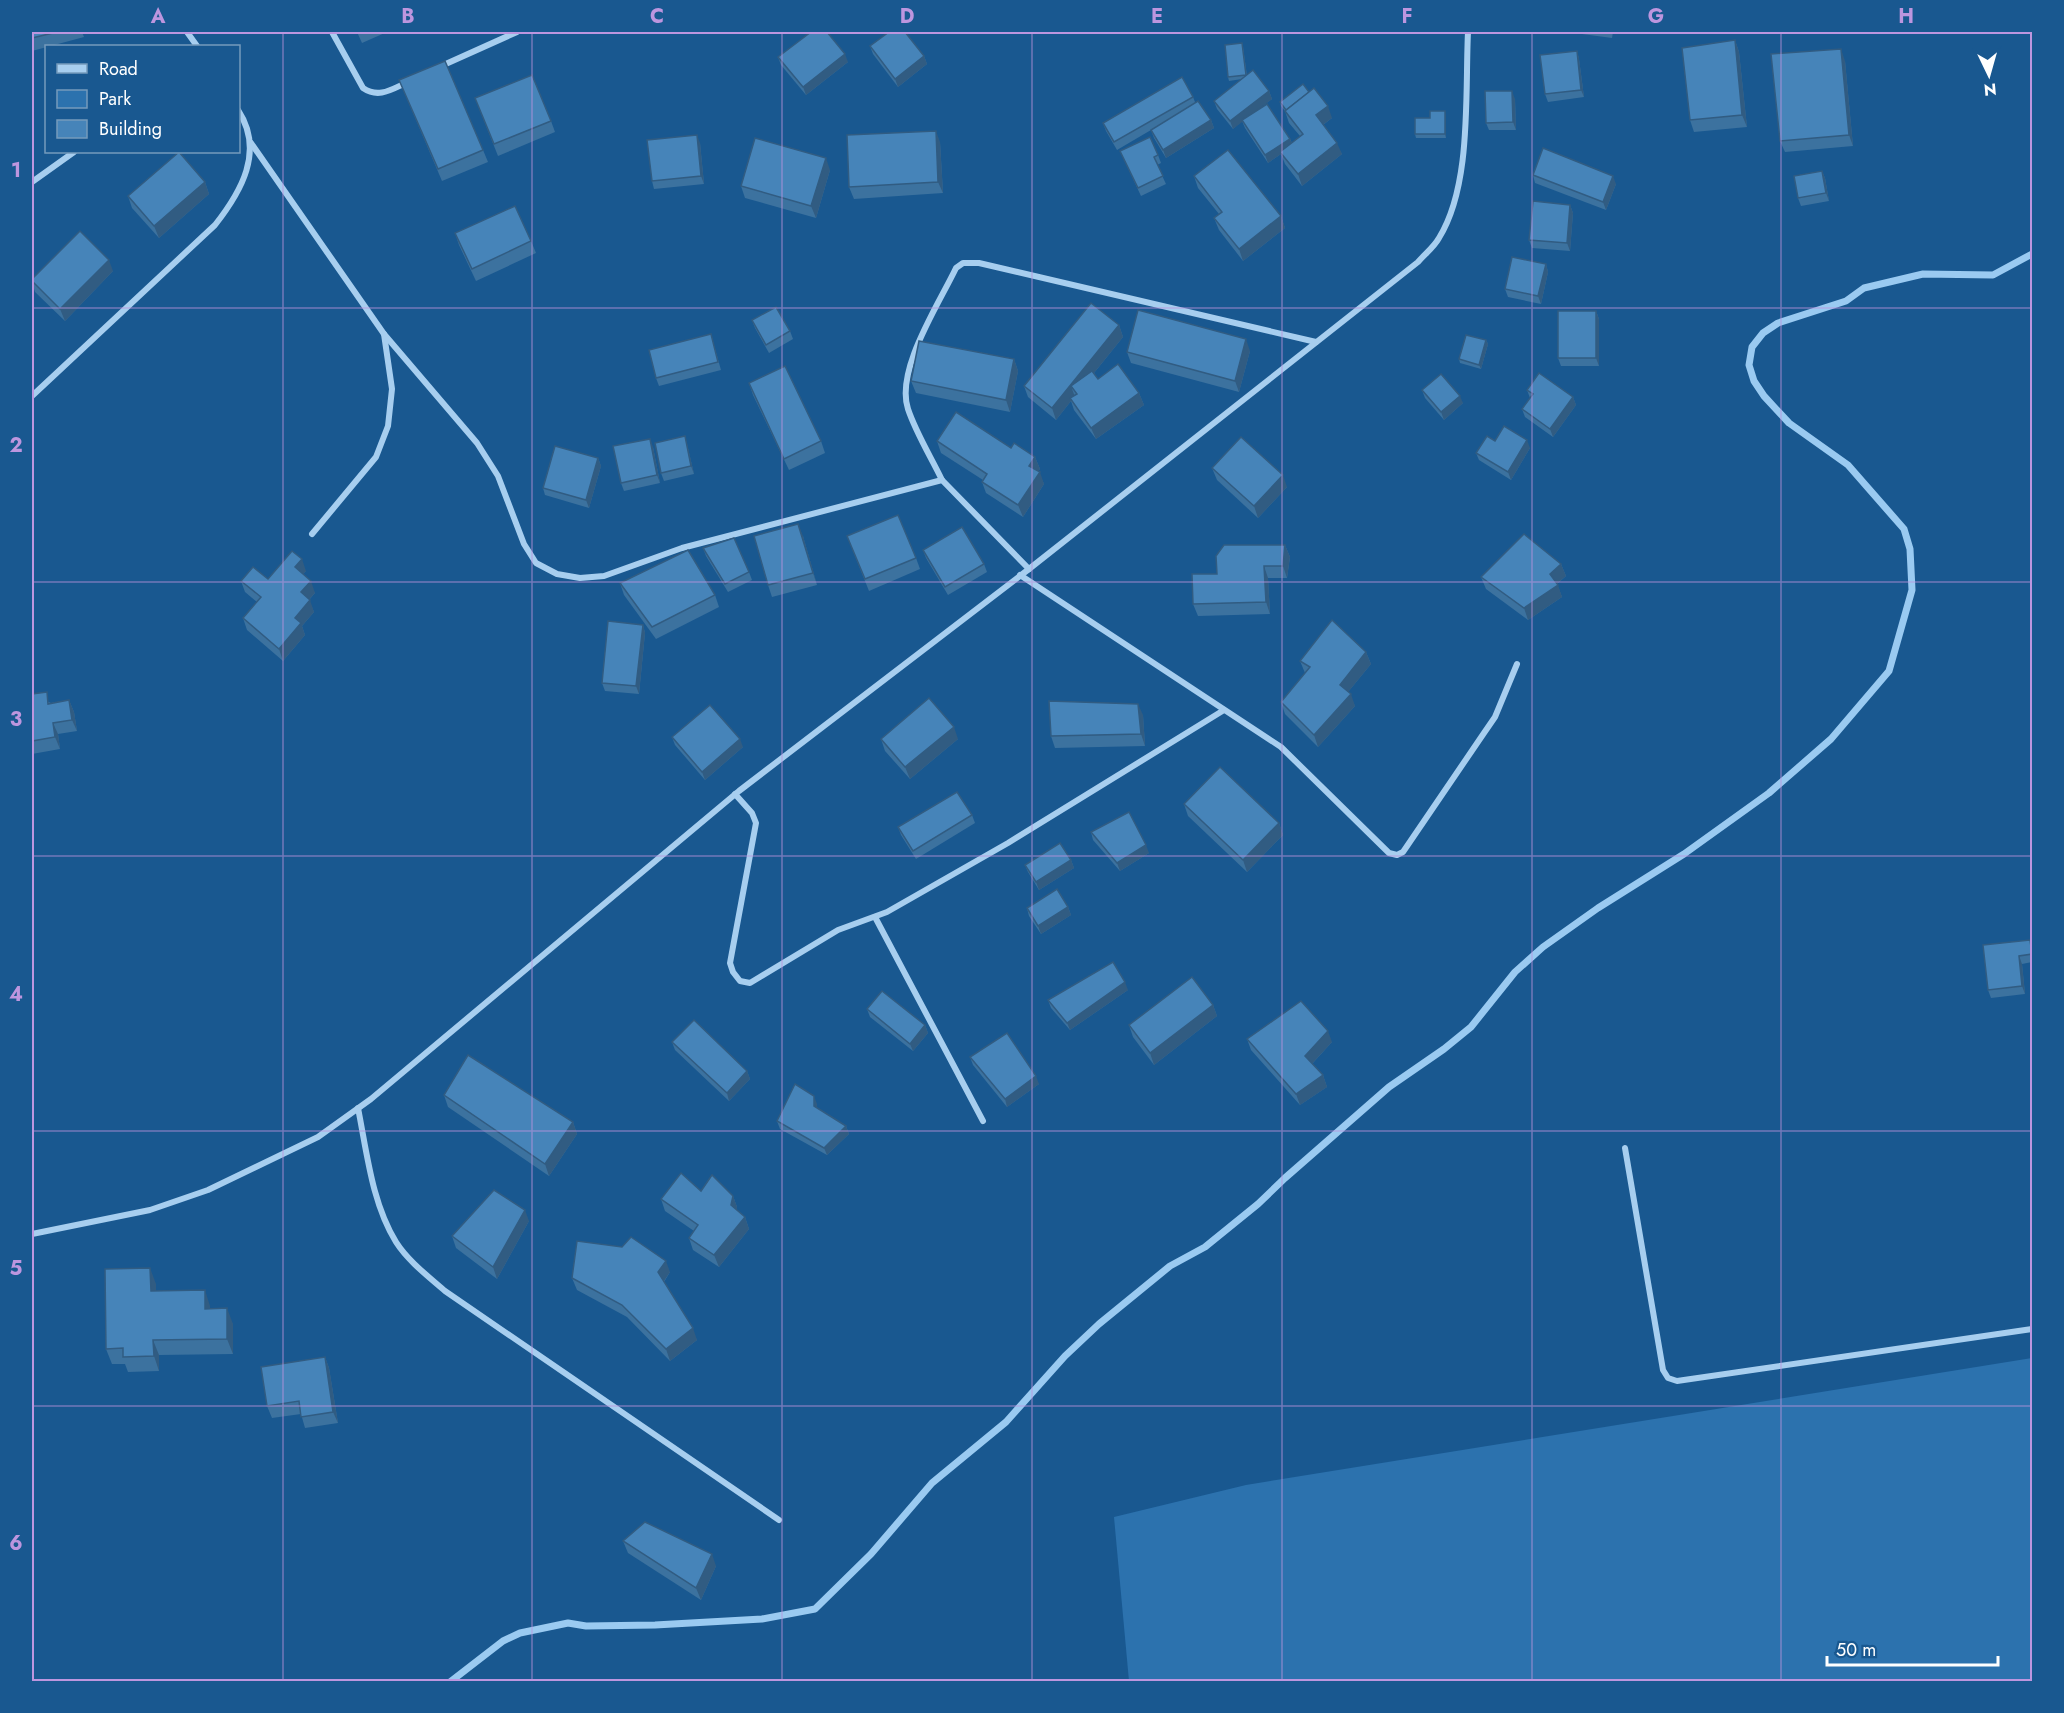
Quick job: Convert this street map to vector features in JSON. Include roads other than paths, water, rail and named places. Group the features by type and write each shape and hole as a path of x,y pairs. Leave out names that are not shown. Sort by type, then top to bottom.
{"street":[{"path":"187,32 196,45"},
{"path":"332,32 363,88 370,93 380,95 411,80"},
{"path":"433,70 518,32"},
{"path":"32,1234 150,1210 208,1190 318,1137 358,1108 735,794 1029,569 1418,262 1439,239 1454,208 1461,177 1468,32"},
{"path":"240,113 244,118 251,143 384,334 477,443 498,476 524,544 536,563 557,574 580,578 604,576 682,548 942,480"},
{"path":"32,396 215,225 236,199 248,171 251,143"},
{"path":"32,182 73,153"},
{"path":"1029,569 942,480 908,408 905,390 909,365 956,268 963,263 979,263 1316,342"},
{"path":"312,534 376,457 388,426 392,389 384,334"},
{"path":"1020,575 1281,747 1389,853 1397,855 1402,852 1495,717 1517,664"},
{"path":"735,794 752,813 756,823 730,963 740,981 750,983 762,978 838,930 875,917 1008,843 1224,710"},
{"path":"875,917 983,1120"},
{"path":"358,1108 382,1214 397,1243 419,1268 445,1291 779,1520"},
{"path":"1625,1148 1663,1370 1668,1378 1677,1381 2032,1329"}],"waterway":[{"path":"450,1682 503,1641 520,1633 568,1623 586,1626 655,1625 762,1619 815,1609 871,1554 932,1483 1006,1422 1065,1356 1099,1324 1170,1266 1205,1247 1258,1204 1389,1087 1444,1049 1471,1027 1515,972 1543,947 1598,908 1684,854 1769,793 1831,739 1889,671 1912,590 1910,549 1904,529 1848,465 1789,423 1764,396 1754,381 1749,365 1752,347 1763,333 1778,323 1846,301 1864,288 1923,274 1993,275 2032,254"}]}
